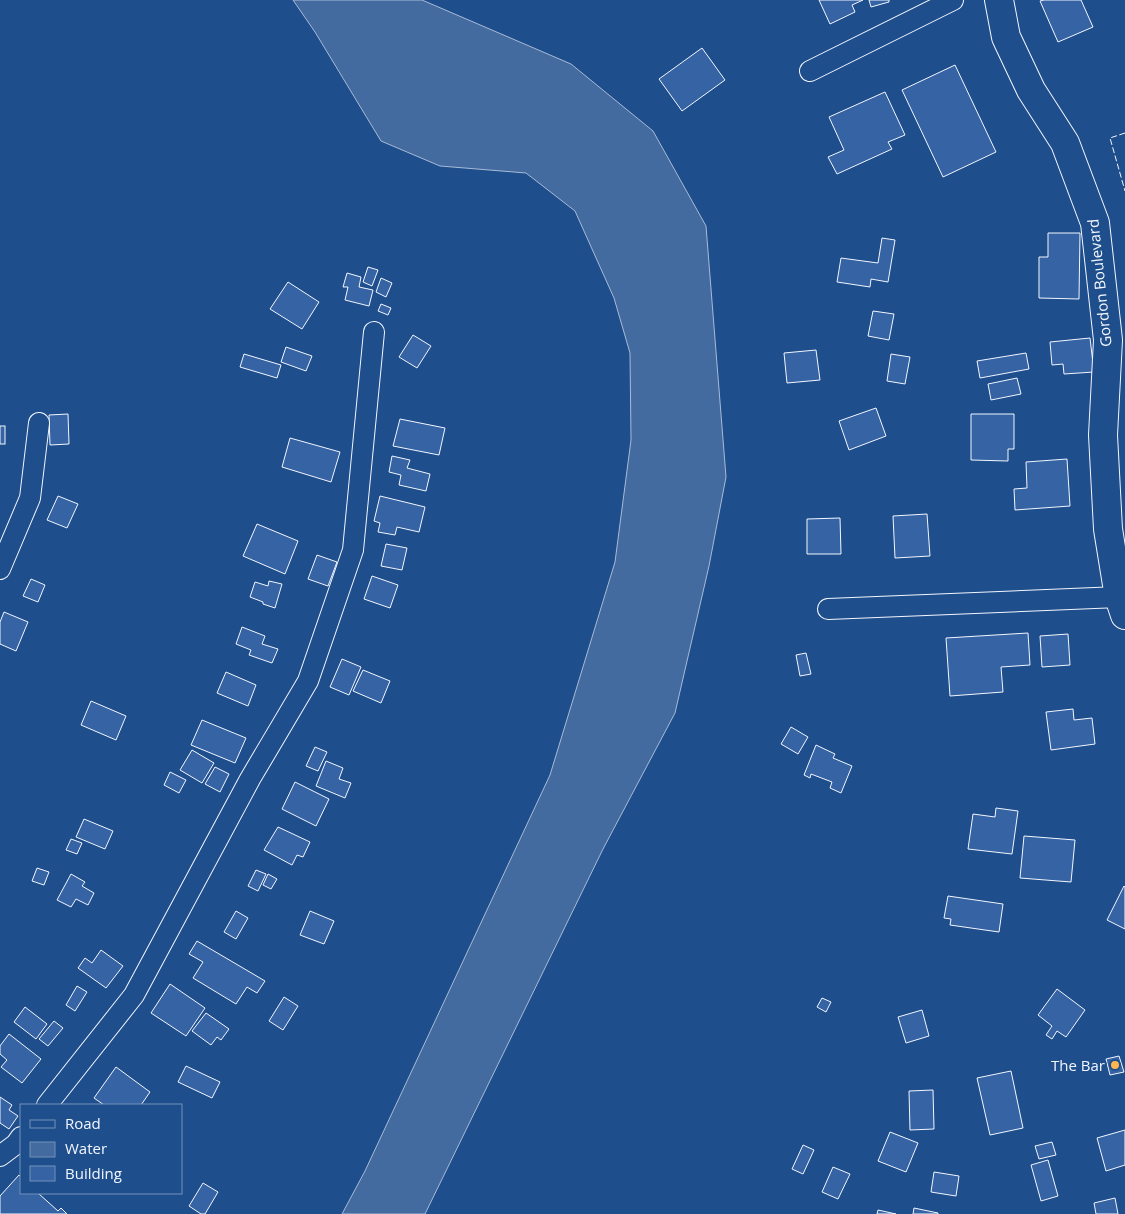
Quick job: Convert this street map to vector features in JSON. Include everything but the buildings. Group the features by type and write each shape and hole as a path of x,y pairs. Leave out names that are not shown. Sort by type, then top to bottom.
{"street":[{"path":"810,71 953,0"},
{"name":"Gordon Boulevard","path":"999,0 1006,36 1032,90 1065,143 1095,223 1108,340 1103,435 1108,529 1122,606"},
{"path":"47,1104 134,995 250,779 308,681 353,550 374,332"},
{"path":"0,569 30,498 39,423"},
{"path":"828,609 1122,606"},
{"path":"0,1156 12,1138"}],"water":[{"path":"293,0 422,0 571,64 653,131 706,226 726,477 709,566 675,713 603,849 425,1214 342,1214 365,1171 550,775 615,562 631,440 630,353 614,298 575,211 526,173 440,166 381,141 315,32"}],"fence":[{"path":"1125,133 1110,138 1125,191"}],"place":[{"name":"The Bar","path":"1115,1065"}]}
